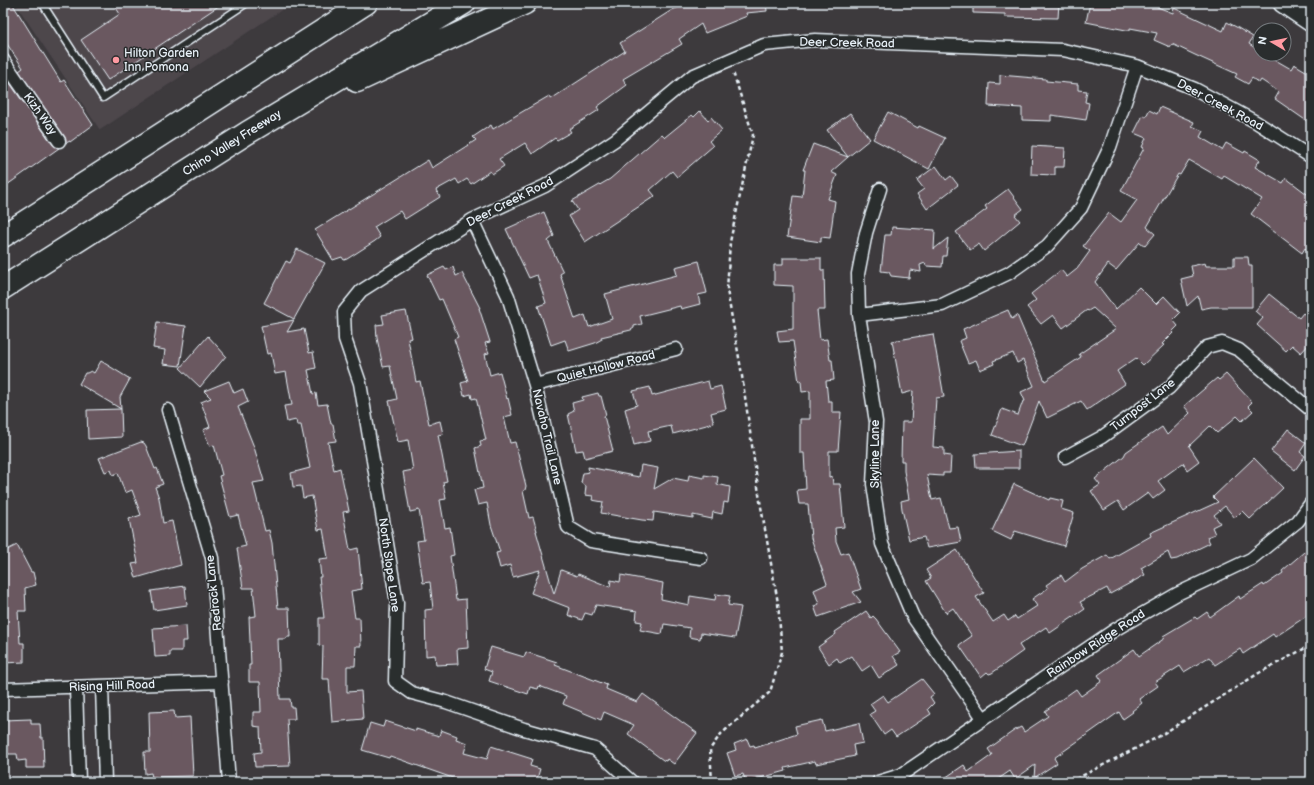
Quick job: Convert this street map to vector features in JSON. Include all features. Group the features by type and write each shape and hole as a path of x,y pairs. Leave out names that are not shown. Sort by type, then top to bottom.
{"highway":[{"path":"124,158 351,3"},
{"path":"3,236 366,3"},
{"name":"Chino Valley Freeway","path":"3,288 247,133 464,3"},
{"path":"247,133 525,3"}],"main road":[{"path":"1283,3 1311,22"}],"street":[{"name":"Deer Creek Road","path":"344,312 361,291 472,220 545,186 615,140 692,76 764,45 815,40 1063,50 1137,66 1195,89 1256,122 1311,157"},
{"name":"Kizh Way","path":"5,66 58,141"},
{"path":"859,315 942,305 1009,273 1047,246 1081,208 1110,147 1137,66"},
{"name":"Skyline Lane","path":"880,189 866,233 858,274 859,315 876,422 873,484 882,544 913,617 983,718"},
{"name":"Navaho Trail Lane","path":"472,220 508,296 535,385 568,527 591,541 700,558"},
{"name":"North Slope Lane","path":"344,312 345,339 360,383 397,603 395,681 412,693 446,702 524,729 595,749 632,782"},
{"name":"Turnpost Lane","path":"1065,457 1102,437 1169,388 1207,347 1222,343 1239,350 1311,410"},
{"name":"Quiet Hollow Road","path":"535,385 676,349"},
{"name":"Redrock Lane","path":"168,410 212,558 229,782"},
{"name":"Rainbow Ridge Road","path":"878,782 901,775 1116,629 1177,594 1251,559 1298,521 1311,503"},
{"name":"Rising Hill Road","path":"3,689 222,682"},
{"path":"102,686 105,782"},
{"path":"76,687 79,782"}],"lane":[{"path":"42,3 103,98 247,3"}],"path":[{"path":"712,782 710,749 721,734 770,692 782,652 778,603 760,501 742,369 727,290 730,242 754,135 730,60"},
{"path":"1070,782 1158,737 1259,673 1311,645"}],"shaded area":[{"path":"15,3 292,3 100,130"}],"building":[{"path":"7,3 12,3 61,82 64,80 93,125 70,142 66,143 65,137 19,71 23,68 3,38 3,6"},
{"name":"Hilton Garden Inn Pomona","path":"113,3 223,3 108,80 81,40 120,14"},
{"path":"689,3 766,3 767,11 746,13 747,16 705,33 701,24 679,39 682,44 623,79 627,85 597,107 599,110 569,129 571,132 557,140 555,138 532,154 525,143 499,159 504,166 492,174 490,171 471,184 467,179 459,184 456,179 436,190 440,197 405,219 400,211 374,227 380,237 375,241 347,259 344,260 342,257 333,260 315,230 428,160 432,168 476,140 473,137 491,125 493,129 549,96 551,99 625,51 620,43 672,10"},
{"path":"973,3 1059,3 1058,18 1005,17 1005,14 973,13"},
{"path":"1090,3 1147,3 1173,13 1174,8 1223,31 1227,22 1252,36 1249,44 1252,46 1252,62 1279,62 1291,69 1294,64 1311,74 1311,124 1275,99 1279,92 1261,80 1259,83 1252,78 1248,84 1235,77 1237,74 1172,44 1170,47 1154,40 1157,33 1130,28 1130,30 1126,30 1086,22"},
{"path":"1000,75 1046,79 1046,81 1078,84 1078,90 1087,91 1085,102 1089,103 1086,120 1051,115 1051,121 1022,120 1022,108 988,106 989,83 1000,84"},
{"path":"7,79 53,145 59,148 7,185 3,178 3,82"},
{"path":"1160,107 1194,122 1192,126 1203,131 1200,137 1222,150 1226,143 1244,153 1245,151 1260,160 1255,167 1283,183 1286,178 1311,197 1311,254 1305,248 1302,253 1251,214 1262,199 1224,176 1222,179 1189,160 1180,175 1178,174 1147,227 1155,234 1145,246 1140,242 1116,270 1108,264 1095,282 1116,309 1139,287 1156,304 1164,296 1180,313 1173,320 1178,326 1172,332 1173,333 1162,344 1164,345 1143,365 1136,358 1117,371 1125,384 1087,410 1081,401 1047,418 1039,401 1022,446 992,435 1002,409 1018,415 1023,401 1025,401 1021,392 1034,386 1023,360 1017,363 1013,353 993,361 994,364 980,370 976,360 968,363 959,341 966,338 963,329 1008,310 1012,319 1017,315 1045,381 1081,357 1079,354 1116,329 1093,308 1088,311 1087,310 1063,328 1053,315 1041,324 1027,307 1036,300 1031,294 1061,270 1067,277 1077,269 1090,251 1083,246 1109,213 1121,222 1137,200 1121,191 1144,148 1142,147 1146,138 1134,133 1143,115 1146,117 1149,110 1157,114"},
{"path":"700,111 708,120 711,117 722,130 709,141 713,146 677,177 672,171 650,190 655,196 585,242 569,216 578,210 572,201 610,179 662,134 665,137 692,115 694,117"},
{"path":"888,112 918,128 919,126 945,138 929,169 873,139"},
{"path":"850,113 870,139 848,157 827,130"},
{"path":"813,144 848,157 831,172 837,175 828,199 835,201 830,238 821,237 821,242 787,237 793,196 802,197 805,170 803,170"},
{"path":"1032,146 1065,148 1064,167 1055,167 1055,175 1031,174"},
{"path":"936,166 946,180 951,176 958,185 927,209 917,194 924,189 917,180"},
{"path":"1008,189 1023,209 1015,215 1020,221 984,251 979,244 970,250 956,232 987,209 985,206"},
{"path":"544,212 554,236 548,241 563,272 560,274 575,319 585,315 589,327 612,319 605,294 677,275 675,267 699,261 707,293 698,295 700,304 681,309 680,306 640,316 642,324 634,326 631,330 601,337 602,339 595,343 569,351 565,340 551,345 538,306 546,303 537,275 529,278 506,229"},
{"path":"892,227 935,230 934,249 948,238 946,256 943,256 942,267 926,266 925,263 920,265 921,272 910,270 909,278 891,276 889,272 881,271 885,235 891,235"},
{"path":"297,249 325,263 294,319 264,303 286,261 290,263"},
{"path":"1234,257 1248,257 1249,266 1252,266 1252,307 1211,307 1201,309 1198,296 1187,306 1181,279 1193,276 1191,266 1205,263 1206,266 1234,266"},
{"path":"783,258 821,258 821,270 824,270 825,310 817,310 820,340 827,339 830,360 832,360 834,380 826,381 828,401 832,401 832,412 841,412 838,451 829,451 829,477 832,476 833,484 840,484 844,527 835,528 836,541 841,554 848,552 861,589 853,592 861,602 818,617 814,606 819,604 814,590 827,584 811,538 808,504 799,504 797,490 806,489 804,453 800,453 800,419 810,419 810,391 802,392 801,381 799,382 793,341 779,342 777,331 793,329 793,286 774,285 774,265 783,265"},
{"path":"444,267 446,270 453,267 456,276 462,273 480,308 490,342 485,343 489,353 485,354 490,375 500,372 507,399 508,398 512,415 504,417 510,443 515,442 526,486 525,490 523,491 529,518 533,517 554,594 561,570 577,576 578,574 610,587 611,580 620,582 621,575 663,583 661,599 689,605 690,596 715,600 716,594 730,596 728,605 741,607 735,638 701,633 700,639 689,637 690,628 664,624 662,634 640,630 642,622 636,621 637,611 596,605 592,615 585,613 582,620 568,615 570,608 531,593 540,570 513,577 510,565 500,568 496,553 500,552 491,525 487,503 478,505 474,490 483,488 475,448 481,446 480,441 486,440 476,398 472,399 471,394 464,396 461,383 468,381 454,339 458,337 442,299 439,300 427,275"},
{"path":"1269,294 1299,318 1303,313 1311,319 1311,342 1301,353 1292,345 1286,351 1257,325 1263,318 1255,311"},
{"path":"406,311 412,338 408,339 416,382 420,381 429,424 440,421 443,434 438,435 447,481 443,482 446,499 440,500 445,528 450,527 454,555 450,556 456,600 466,599 468,648 457,649 458,664 436,665 435,655 426,656 425,610 433,609 430,582 423,583 417,541 424,540 419,510 410,512 403,472 413,470 408,440 398,442 389,401 397,399 390,366 383,367 377,338 376,325 384,324 382,315"},
{"path":"294,320 287,332 304,329 309,353 313,352 316,368 308,370 313,394 316,393 318,405 327,404 331,424 333,424 336,441 328,442 334,470 340,468 349,511 343,512 350,550 358,548 362,589 351,591 355,618 360,618 361,646 356,646 355,666 347,666 347,692 361,691 363,719 332,722 329,679 322,679 323,646 319,645 319,618 324,618 319,577 321,577 319,559 328,558 323,529 318,530 312,496 303,498 301,486 293,487 291,473 310,468 301,425 297,425 296,420 287,422 284,406 292,405 286,372 275,374 271,353 267,354 261,326"},
{"path":"157,322 186,326 180,366 163,364 165,350 153,348"},
{"path":"933,334 944,397 936,398 933,447 944,448 944,455 951,456 950,473 943,473 943,476 927,475 932,500 941,498 949,528 958,527 961,542 927,548 924,537 909,540 902,509 901,501 909,499 904,471 904,461 901,461 902,422 911,422 913,391 902,394 892,341"},
{"path":"208,336 226,356 200,387 180,368"},
{"path":"101,361 130,379 120,397 121,409 79,384 85,373 91,371 94,373"},
{"path":"1226,374 1252,402 1248,406 1253,411 1242,421 1237,416 1217,433 1210,426 1189,446 1199,461 1187,470 1183,463 1158,481 1165,490 1153,499 1148,493 1124,510 1118,501 1104,510 1091,491 1100,485 1095,479 1124,456 1126,452 1162,427 1167,435 1190,413 1184,406 1217,378 1219,380"},
{"path":"229,381 234,393 243,389 248,402 238,407 254,447 264,481 253,483 265,531 269,530 272,543 278,608 289,608 290,637 287,637 286,639 278,639 280,699 290,699 291,707 294,707 295,719 287,719 290,766 255,767 254,753 261,752 260,727 253,726 253,712 261,712 260,682 249,682 249,665 251,665 249,617 256,616 253,588 243,588 237,548 246,546 238,515 230,517 219,476 222,475 214,445 210,446 203,430 210,427 201,402 211,398 204,391"},
{"path":"708,381 710,389 721,386 726,409 711,413 714,423 673,434 671,426 648,431 650,441 634,445 625,409 637,405 633,391 650,387 652,396"},
{"path":"598,393 599,396 601,396 606,415 604,416 613,451 585,458 583,450 576,451 568,414 574,411 572,403 583,400 582,397"},
{"path":"121,409 122,437 88,439 87,410"},
{"path":"1288,429 1306,443 1300,452 1305,456 1295,470 1271,451"},
{"path":"141,442 146,446 163,484 155,487 159,498 163,523 172,521 181,565 136,578 132,564 138,563 129,519 141,515 132,490 125,493 118,473 113,475 111,470 105,472 99,458"},
{"path":"1019,451 1019,468 976,468 975,454"},
{"path":"1254,458 1283,488 1250,519 1242,511 1235,518 1225,506 1214,515 1220,523 1212,527 1215,534 1207,537 1210,543 1177,559 1171,560 1168,552 1141,568 1145,575 1110,594 1107,588 1080,602 1085,609 1050,633 1046,627 1019,645 1023,651 992,673 989,674 987,672 981,677 959,645 972,636 953,608 946,613 926,581 931,578 926,570 957,550 984,593 976,597 993,622 1004,615 1008,621 1015,616 1017,619 1037,606 1032,599 1048,588 1046,585 1061,575 1065,582 1082,569 1107,555 1110,559 1151,536 1150,533 1218,502 1213,497"},
{"path":"641,465 658,468 654,489 673,478 688,481 689,475 704,478 704,475 718,477 717,484 730,487 728,503 724,502 722,514 713,512 712,519 693,515 693,518 654,512 653,521 601,513 603,502 592,500 593,496 585,495 586,486 581,483 583,473 589,472 588,467 639,477"},
{"path":"1014,484 1049,500 1050,498 1063,501 1061,509 1074,513 1064,546 1015,531 1011,540 992,531"},
{"path":"17,545 31,572 33,572 36,585 25,588 26,611 18,611 20,643 24,643 24,662 3,663 3,552"},
{"path":"1311,546 1311,613 1275,637 1273,634 1243,654 1240,649 1215,665 1209,657 1184,672 1180,666 1155,682 1158,686 1139,699 1142,703 1132,711 1133,712 1123,719 1119,712 1054,758 1057,763 1034,778 1035,765 1015,779 1010,771 994,782 939,782 964,765 968,772 992,755 988,749 1015,730 1021,727 1024,732 1048,716 1045,711 1076,689 1081,696 1102,681 1098,675 1134,649 1139,656 1165,638 1163,636 1195,617 1197,619 1207,612 1210,617 1239,596 1240,599 1263,584 1264,586 1283,573 1282,571"},
{"path":"185,586 187,605 154,610 151,591"},
{"path":"866,611 871,618 873,616 876,619 900,652 893,656 899,665 879,678 871,665 862,671 852,656 840,663 837,658 829,664 818,647 836,634 835,632"},
{"path":"186,626 187,641 182,641 182,651 170,651 170,656 155,657 153,628"},
{"path":"491,647 524,657 526,652 557,662 555,665 607,685 606,689 637,702 643,694 697,733 674,764 667,759 666,761 663,760 628,734 634,725 604,712 601,720 563,704 566,696 539,686 538,689 530,687 528,694 489,681 492,672 484,669"},
{"path":"922,679 934,694 930,697 934,703 928,709 931,714 896,737 891,730 884,735 870,714 875,711 870,704 883,695 888,702"},
{"path":"174,711 175,718 190,717 193,776 152,777 151,773 145,774 144,752 150,752 149,712"},
{"path":"31,719 31,724 40,724 41,738 43,738 44,768 26,768 26,760 18,761 17,754 3,754 3,720"},
{"path":"822,720 825,731 859,723 863,743 853,745 855,756 816,764 815,761 785,768 786,771 746,782 743,774 735,776 727,753 736,750 734,744 747,739 750,746 754,745 755,748 797,734 795,726"},
{"path":"385,721 416,731 416,729 439,736 441,730 457,736 456,739 467,743 464,753 487,759 491,746 532,759 530,766 540,769 536,782 464,782 390,756 389,758 362,750 370,723 383,727"}],"place":[{"name":"Hilton Garden Inn Pomona","path":"116,60"}]}
